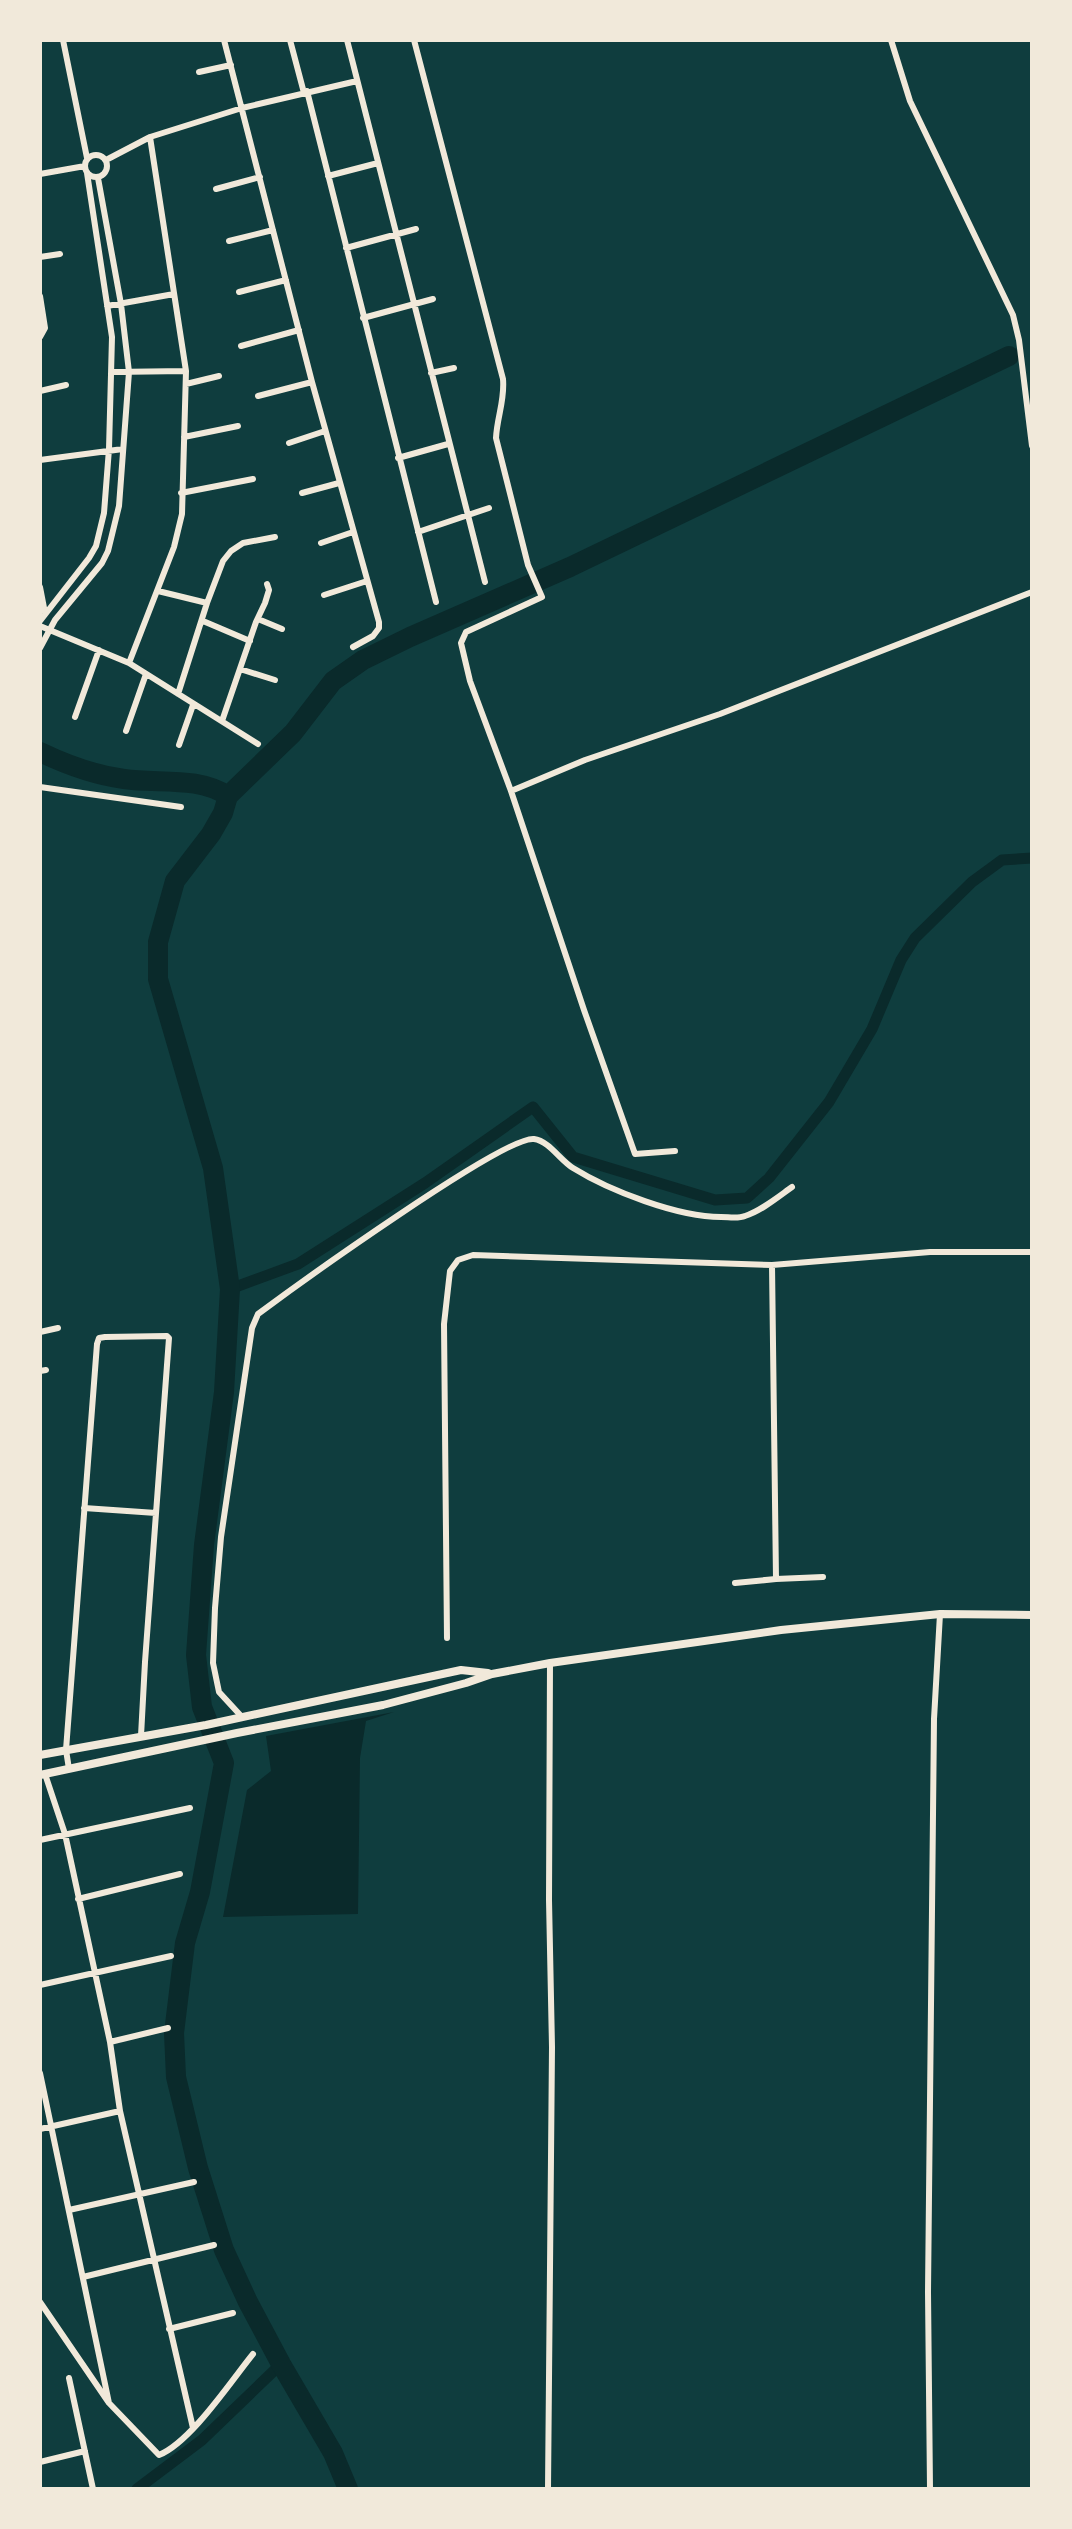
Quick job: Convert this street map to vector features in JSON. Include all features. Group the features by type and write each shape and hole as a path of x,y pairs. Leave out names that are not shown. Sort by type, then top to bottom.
{"main road":[{"path":"42,1775 383,1705 492,1674 550,1663 781,1630 940,1614 1032,1615"},
{"path":"40,1755 238,1718 461,1670 492,1674"}],"street":[{"path":"63,40 87,158 86,170 112,337 109,449 104,513 96,546 40,624 129,663 258,744"},
{"path":"224,40 379,628 373,636 353,647"},
{"path":"290,40 328,176 436,602"},
{"path":"347,40 485,582"},
{"path":"414,40 503,379 504,394 496,438 528,565 542,597 466,632 461,643 470,681 511,791 635,1154 675,1151"},
{"path":"891,40 910,101 1013,315 1032,446"},
{"path":"199,72 231,65"},
{"path":"106,160 150,137 242,108 357,81"},
{"path":"129,663 179,530 184,437 186,371 150,137"},
{"path":"87,158 100,155 106,160"},
{"path":"98,178 106,171 106,160"},
{"path":"328,176 378,163"},
{"path":"40,174 86,170 98,178 121,304 129,372 119,506 108,551 55,620 40,648"},
{"path":"216,189 260,177"},
{"path":"346,248 416,229"},
{"path":"229,241 273,230"},
{"path":"40,257 60,254"},
{"path":"239,292 286,280"},
{"path":"107,306 174,294"},
{"path":"40,296 45,328 40,337"},
{"path":"363,318 433,299"},
{"path":"241,346 299,330"},
{"path":"431,373 454,368"},
{"path":"112,372 186,371"},
{"path":"186,384 219,376"},
{"path":"258,396 312,382"},
{"path":"40,391 66,385"},
{"path":"184,437 238,426"},
{"path":"289,443 325,431"},
{"path":"398,458 448,444"},
{"path":"40,460 123,449"},
{"path":"181,493 253,479"},
{"path":"302,493 339,483"},
{"path":"418,532 489,508"},
{"path":"321,543 353,532"},
{"path":"178,694 223,561 243,543 275,537"},
{"path":"324,595 367,581"},
{"path":"222,721 269,590 267,584"},
{"path":"40,587 45,613"},
{"path":"158,591 207,603"},
{"path":"511,791 585,760 720,714 1032,592"},
{"path":"258,619 282,629"},
{"path":"203,621 250,641"},
{"path":"75,717 99,650"},
{"path":"240,669 275,680"},
{"path":"126,731 146,674"},
{"path":"179,745 193,705"},
{"path":"40,787 181,807"},
{"path":"238,1718 219,1692 213,1663 215,1608 221,1537 252,1328 258,1314 378,1229 474,1166 517,1142 534,1139 590,1178 671,1209 707,1218 745,1216 792,1187"},
{"path":"447,1638 443,1328 450,1271 458,1260 473,1255 772,1265 930,1252 1032,1252"},
{"path":"772,1265 776,1579"},
{"path":"40,1332 58,1328"},
{"path":"69,1769 66,1750 99,1338 167,1336 169,1343 141,1736"},
{"path":"84,1508 156,1513"},
{"path":"735,1583 823,1577"},
{"path":"930,2489 928,2277 934,1735 940,1614"},
{"path":"548,2489 550,1663"},
{"path":"42,1775 65,1834 110,2042 120,2111 193,2428"},
{"path":"40,1840 190,1808"},
{"path":"78,1899 180,1874"},
{"path":"40,1985 171,1956"},
{"path":"110,2042 168,2028"},
{"path":"40,2073 109,2403"},
{"path":"40,2129 120,2111"},
{"path":"69,2210 194,2182"},
{"path":"83,2277 214,2245"},
{"path":"40,2302 109,2403 159,2455 167,2452 193,2428 253,2354"},
{"path":"169,2329 233,2313"},
{"path":"69,2378 93,2489"},
{"path":"40,2462 85,2451"}],"water":[{"path":"394,1712 366,1721 360,1758 358,1914 223,1917 247,1790 271,1771 266,1736"}],"waterway":[{"path":"348,2489 333,2453 281,2364 224,2250 198,2168 176,2077 174,2033 185,1943 200,1892 224,1763 202,1707 196,1655 204,1545 224,1392 230,1289 213,1168 158,979 158,942 175,881 211,834 228,796 293,733 333,681 363,660 570,567 1009,356"},
{"path":"40,752 102,775 191,783 228,796"},
{"path":"230,1289 298,1264 425,1183 533,1107 573,1157 715,1200 747,1198 769,1178 829,1102 872,1029 901,960 915,938 972,882 1002,860 1032,858"},
{"path":"137,2489 202,2440 281,2364"}]}
